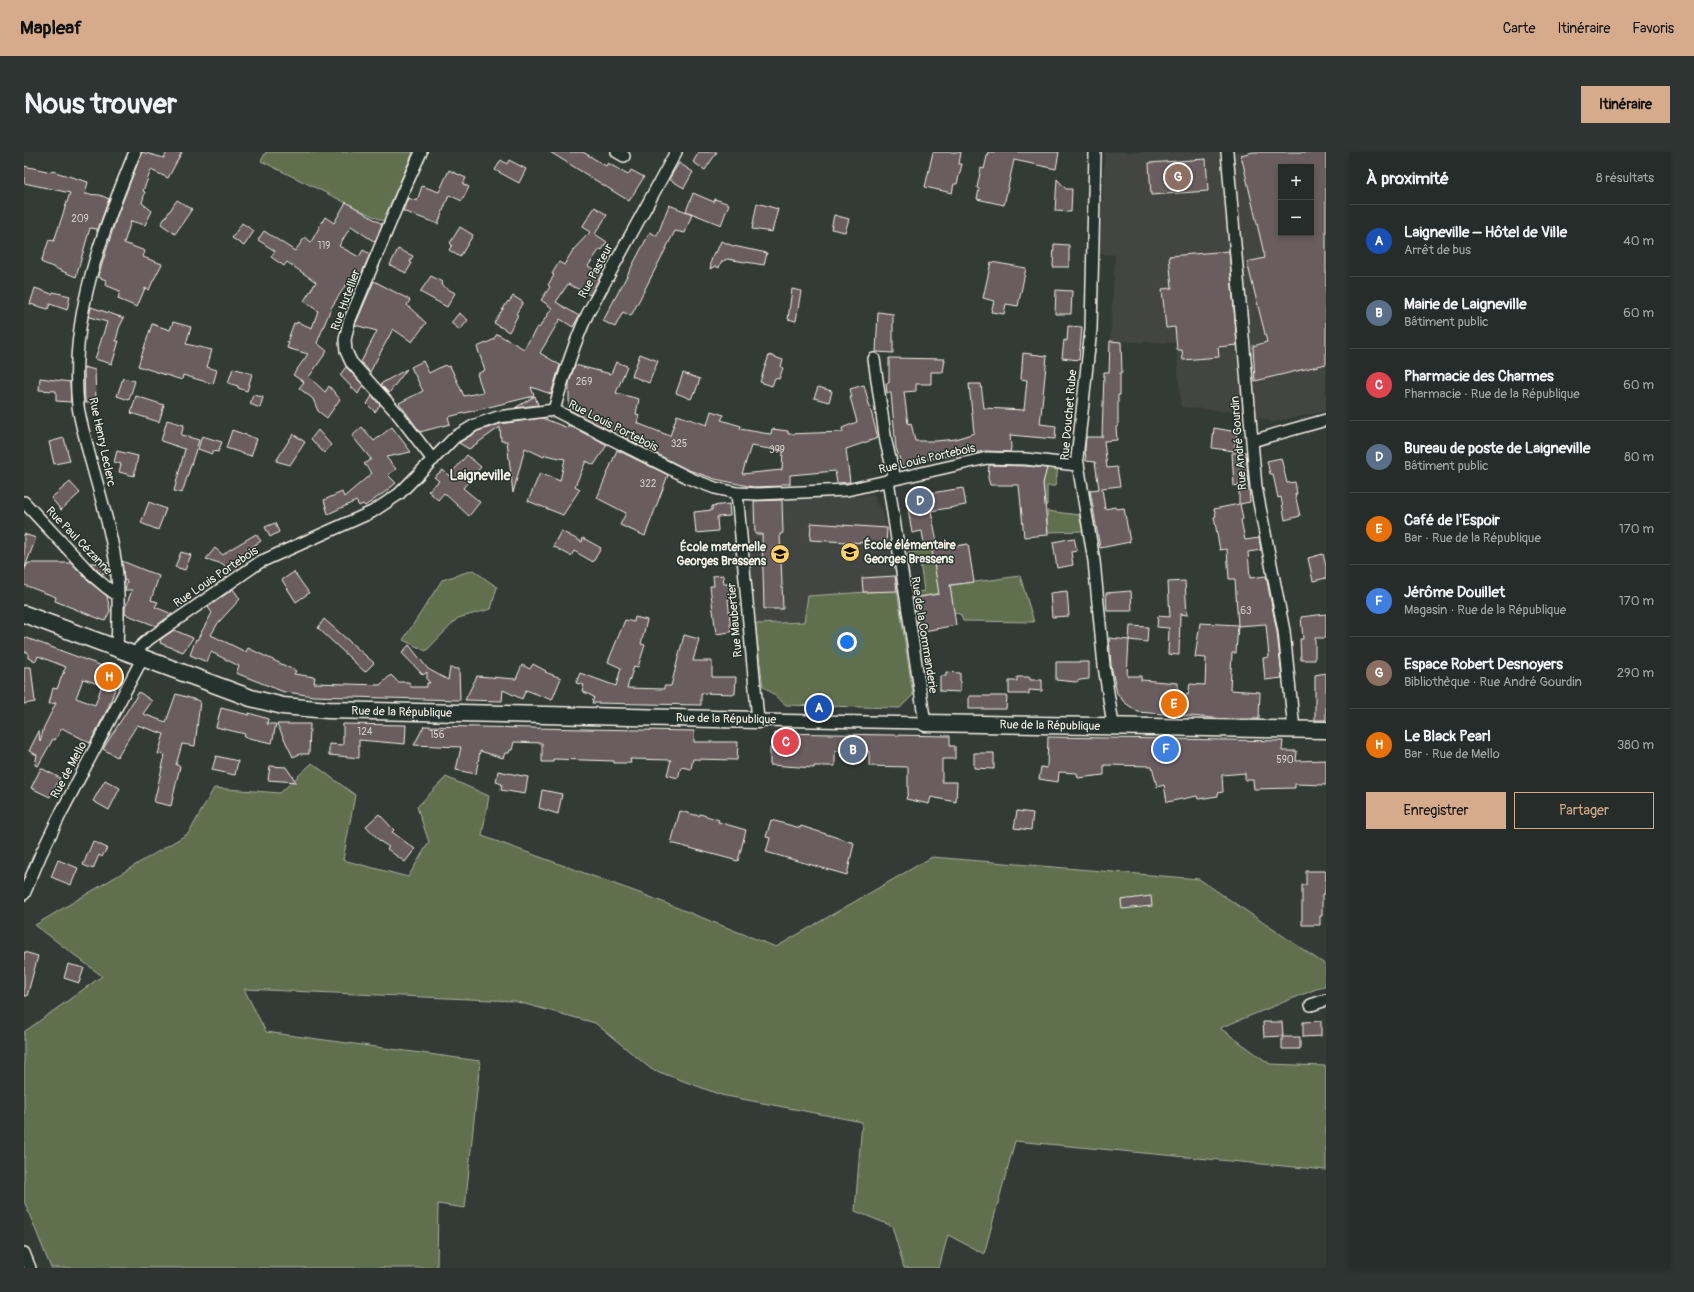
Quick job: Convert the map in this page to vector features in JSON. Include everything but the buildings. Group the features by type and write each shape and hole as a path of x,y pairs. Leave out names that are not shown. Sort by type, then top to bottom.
{"main road":[{"name":"Rue de la République","path":"24,614 138,658 262,702 303,709 758,720"},
{"name":"Rue de la République","path":"925,722 1326,730"}],"street":[{"name":"Rue Henry Leclerc","path":"117,650 117,595 114,552 78,407 78,344 82,310 90,278 109,215 135,152"},
{"name":"Rue Hutellier","path":"421,152 349,322 345,340 346,351 353,366 392,407 433,460"},
{"name":"Rue Pasteur","path":"554,410 578,333 676,152"},
{"name":"Rue Douchet Rube","path":"1095,152 1091,329 1077,446 1077,465 1094,561 1104,666 1112,725"},
{"name":"Rue André Gourdin","path":"1227,152 1258,497 1284,631 1294,730"},
{"name":"Rue de la Commanderie","path":"874,359 925,722"},
{"name":"Rue Louis Portebois","path":"138,658 140,647 149,639 260,562 372,512 384,505 399,494 455,437 485,420 498,416 554,410 691,479 715,488 737,493 758,494 839,490 892,480 987,458 1026,458 1077,465"},
{"path":"1252,441 1326,420"},
{"name":"Rue Maubertier","path":"737,493 758,720"},
{"name":"Rue Paul Cézanne","path":"24,502 93,576 106,588 117,595"},
{"name":"Rue de Mello","path":"24,894 41,854 138,658"},
{"name":"Rue de la République","path":"758,720 925,722"},
{"path":"1311,1005 1326,1000"},
{"path":"24,1253 30,1268"}],"shaded area":[{"path":"1105,152 1326,152 1326,411 1273,422 1242,413 1181,407 1176,343 1110,341 1115,255 1099,254"},
{"path":"875,495 876,503 883,511 887,528 897,590 808,596 804,622 755,624 748,513 754,501"}],"green space":[{"path":"266,152 413,152 383,221 261,161"},
{"path":"1047,468 1058,469 1055,486 1047,486 1047,505 1045,506 1043,483"},
{"path":"1047,511 1079,515 1083,531 1048,532"},
{"path":"932,550 938,587 1020,576 1034,622 963,621 961,615 954,612 939,593 914,598 913,593 924,591 920,562 909,564 907,553"},
{"path":"473,570 497,587 491,609 458,618 426,651 403,640 442,580"},
{"path":"897,590 913,695 900,708 786,705 763,686 755,624 804,622 808,596"},
{"path":"312,763 355,795 343,860 408,877 429,842 417,807 446,777 489,796 482,836 645,895 776,947 932,857 1199,879 1326,965 1326,985 1220,1028 1270,1064 1326,1066 1326,1170 1015,1141 984,1254 948,1235 939,1268 904,1268 892,1226 855,1211 862,1122 721,1095 651,1069 595,1023 514,1001 244,989 266,1032 480,1061 465,1208 438,1204 437,1268 51,1268 24,1201 24,1032 102,976 35,925 189,833 214,788 280,793"}],"place":[{"name":"Espace Robert Desnoyers","path":"1178,177"},
{"name":"Bureau de poste de Laigneville","path":"920,501"},
{"name":"École élémentaire Georges Brassens","path":"850,552"},
{"name":"École maternelle Georges Brassens","path":"780,554"},
{"name":"Le Black Pearl","path":"109,677"},
{"name":"Café de l'Espoir","path":"1174,704"},
{"name":"Laigneville – Hôtel de Ville","path":"819,708"},
{"name":"Pharmacie des Charmes","path":"786,742"},
{"name":"Jérôme Douillet","path":"1166,749"},
{"name":"Mairie de Laigneville","path":"853,750"}],"district":[{"name":"Laigneville","path":"480,475"}]}
